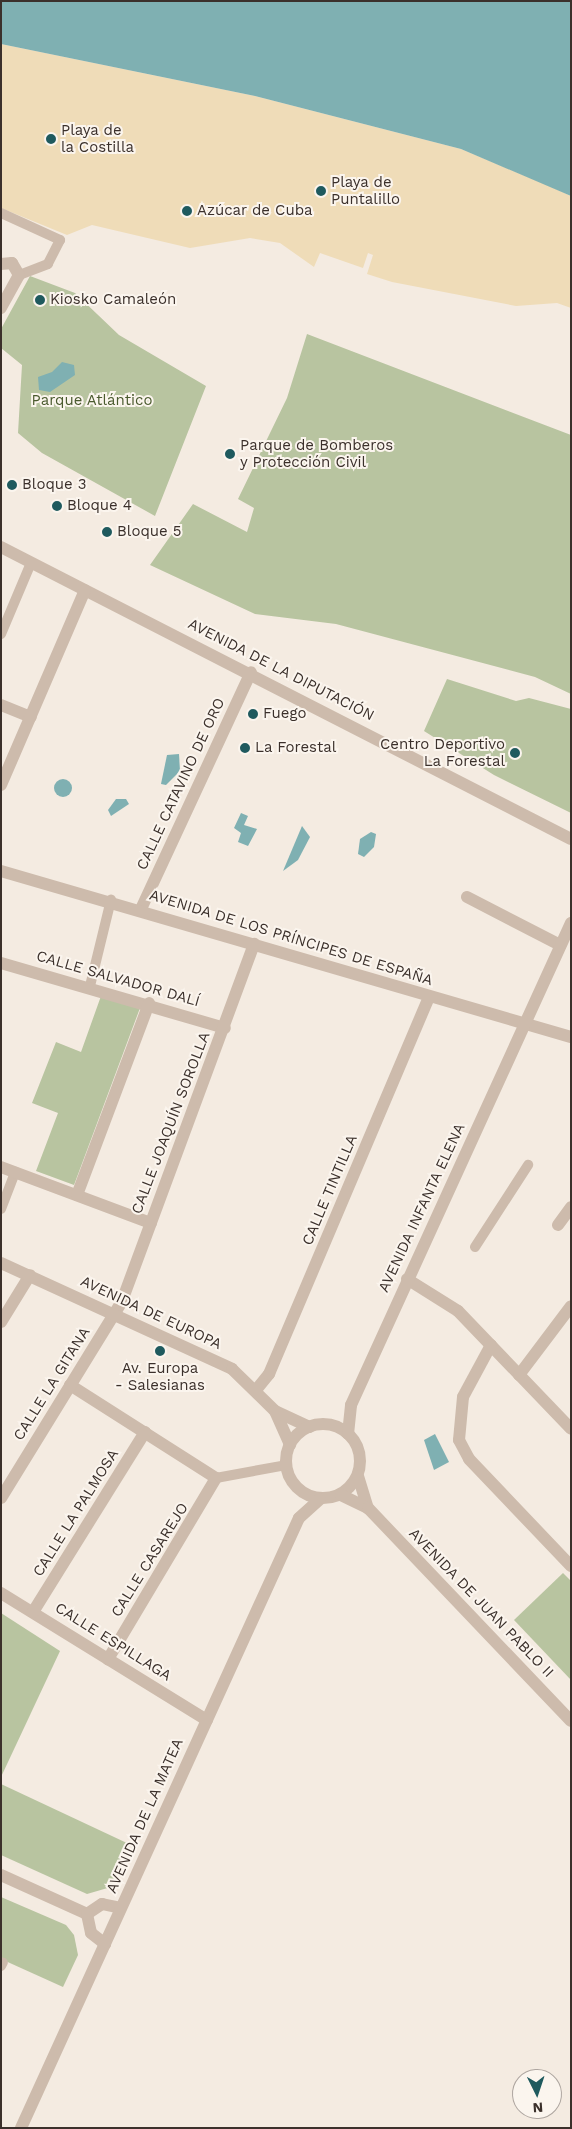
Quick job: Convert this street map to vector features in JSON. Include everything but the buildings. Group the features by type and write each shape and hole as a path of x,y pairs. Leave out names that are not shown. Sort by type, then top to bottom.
{"street":[{"path":"1,213 60,240 48,264 19,275 1,308"},
{"path":"1,264 12,263 19,275"},
{"name":"AVENIDA DE LA DIPUTACIÓN","path":"1,547 251,672 571,839"},
{"path":"1,634 32,563"},
{"path":"1,785 85,590"},
{"name":"CALLE CATAVINO DE ORO","path":"141,908 251,672"},
{"path":"1,705 31,717"},
{"name":"AVENIDA DE LOS PRÍNCIPES DE ESPAÑA","path":"1,871 141,908 428,999 571,1038"},
{"path":"467,897 560,945"},
{"path":"90,986 111,900"},
{"name":"AVENIDA INFANTA ELENA","path":"348,1434 351,1405 522,1025 571,923"},
{"name":"CALLE JOAQUÍN SOROLLA","path":"115,1312 224,1028 254,944"},
{"name":"CALLE SALVADOR DALÍ","path":"1,963 90,986 224,1028"},
{"name":"CALLE TINTILLA","path":"256,1390 269,1374 428,999"},
{"path":"77,1195 148,1003"},
{"path":"475,1247 528,1165"},
{"path":"1,1166 150,1223"},
{"path":"1,1209 15,1172"},
{"path":"558,1226 571,1207"},
{"name":"AVENIDA DE EUROPA","path":"1,1263 115,1312 232,1369 256,1390 275,1411 290,1445"},
{"path":"1,1322 30,1275"},
{"path":"407,1279 458,1311 571,1429"},
{"path":"519,1375 571,1306"},
{"name":"CALLE LA GITANA","path":"1,1498 115,1312"},
{"path":"491,1345 463,1396 459,1440 469,1459 571,1566"},
{"path":"70,1385 216,1478 286,1465"},
{"name":"AVENIDA INFANTA ELENA","path":"329,1424 351,1405"},
{"name":"AVENIDA DE EUROPA","path":"275,1411 310,1426"},
{"path":"329,1424 348,1434 360,1453 358,1476 341,1495 320,1499 299,1490 286,1465 290,1445 310,1426 329,1424"},
{"name":"CALLE LA PALMOSA","path":"33,1612 145,1432"},
{"name":"AVENIDA DE JUAN PABLO II","path":"358,1476 368,1508"},
{"name":"CALLE CASAREJO","path":"108,1658 216,1478"},
{"name":"AVENIDA DE LA MATEA","path":"299,1490 299,1518"},
{"name":"AVENIDA DE JUAN PABLO II","path":"341,1495 368,1508 571,1721"},
{"name":"AVENIDA DE LA MATEA","path":"21,2128 299,1518 320,1499"},
{"name":"CALLE ESPILLAGA","path":"1,1592 207,1720"},
{"path":"1,1875 87,1914"},
{"path":"87,1914 102,1904 121,1908"},
{"path":"87,1914 91,1933 105,1944"}],"green space":[{"name":"Parque Atlántico","path":"30,276 75,293 119,335 206,386 155,516 42,453 18,433 22,365 1,348 1,329"},
{"path":"307,334 571,435 571,694 535,677 336,624 255,614 150,565 193,504 247,532 254,508 238,499 287,398"},
{"name":"Centro Deportivo La Forestal","path":"447,679 516,701 529,698 571,709 571,813 494,775 424,731"},
{"path":"101,996 140,1008 74,1185 36,1171 58,1113 32,1103 56,1042 81,1052"},
{"path":"563,1573 571,1581 571,1680 514,1620"},
{"path":"1,1613 60,1651 1,1777"},
{"path":"1,1784 129,1844 111,1887 87,1894 1,1855"},
{"path":"1,1897 66,1925 74,1935 78,1955 63,1987 1,1959"}],"sand":[{"name":"Playa de Puntalillo","path":"1,44 255,96 461,149 571,196 571,308 557,303 516,306 392,282 367,274 373,255 368,253 363,268 320,253 314,267 280,243 250,238 190,248 92,225 67,235 1,208"}],"water":[{"path":"1,1 571,1 571,196 461,149 255,96 1,44"},
{"path":"62,362 74,365 75,375 50,392 39,390 38,377 52,372"},
{"path":"179,754 180,771 166,785 161,784 167,755"},
{"path":"63,779 69,782 72,788 69,794 63,797 57,794 54,788 57,782"},
{"path":"116,799 126,799 129,804 111,816 108,810"},
{"path":"241,813 248,816 244,825 257,829 248,846 238,842 241,833 234,828"},
{"path":"302,826 310,837 298,860 283,871"},
{"path":"371,832 376,834 374,847 364,857 358,854 360,839"},
{"path":"435,1434 449,1462 434,1470 424,1440"}],"place":[{"name":"Playa de la Costilla","path":"51,139"},
{"name":"Playa de Puntalillo","path":"321,191"},
{"name":"Azúcar de Cuba","path":"187,211"},
{"name":"Kiosko Camaleón","path":"40,300"},
{"name":"Parque de Bomberos y Protección Civil","path":"230,454"},
{"name":"Bloque 3","path":"12,485"},
{"name":"Bloque 4","path":"57,506"},
{"name":"Bloque 5","path":"107,532"},
{"name":"Fuego","path":"253,714"},
{"name":"La Forestal","path":"245,748"},
{"name":"Centro Deportivo La Forestal","path":"515,753"},
{"name":"Av. Europa - Salesianas","path":"160,1351"}]}
